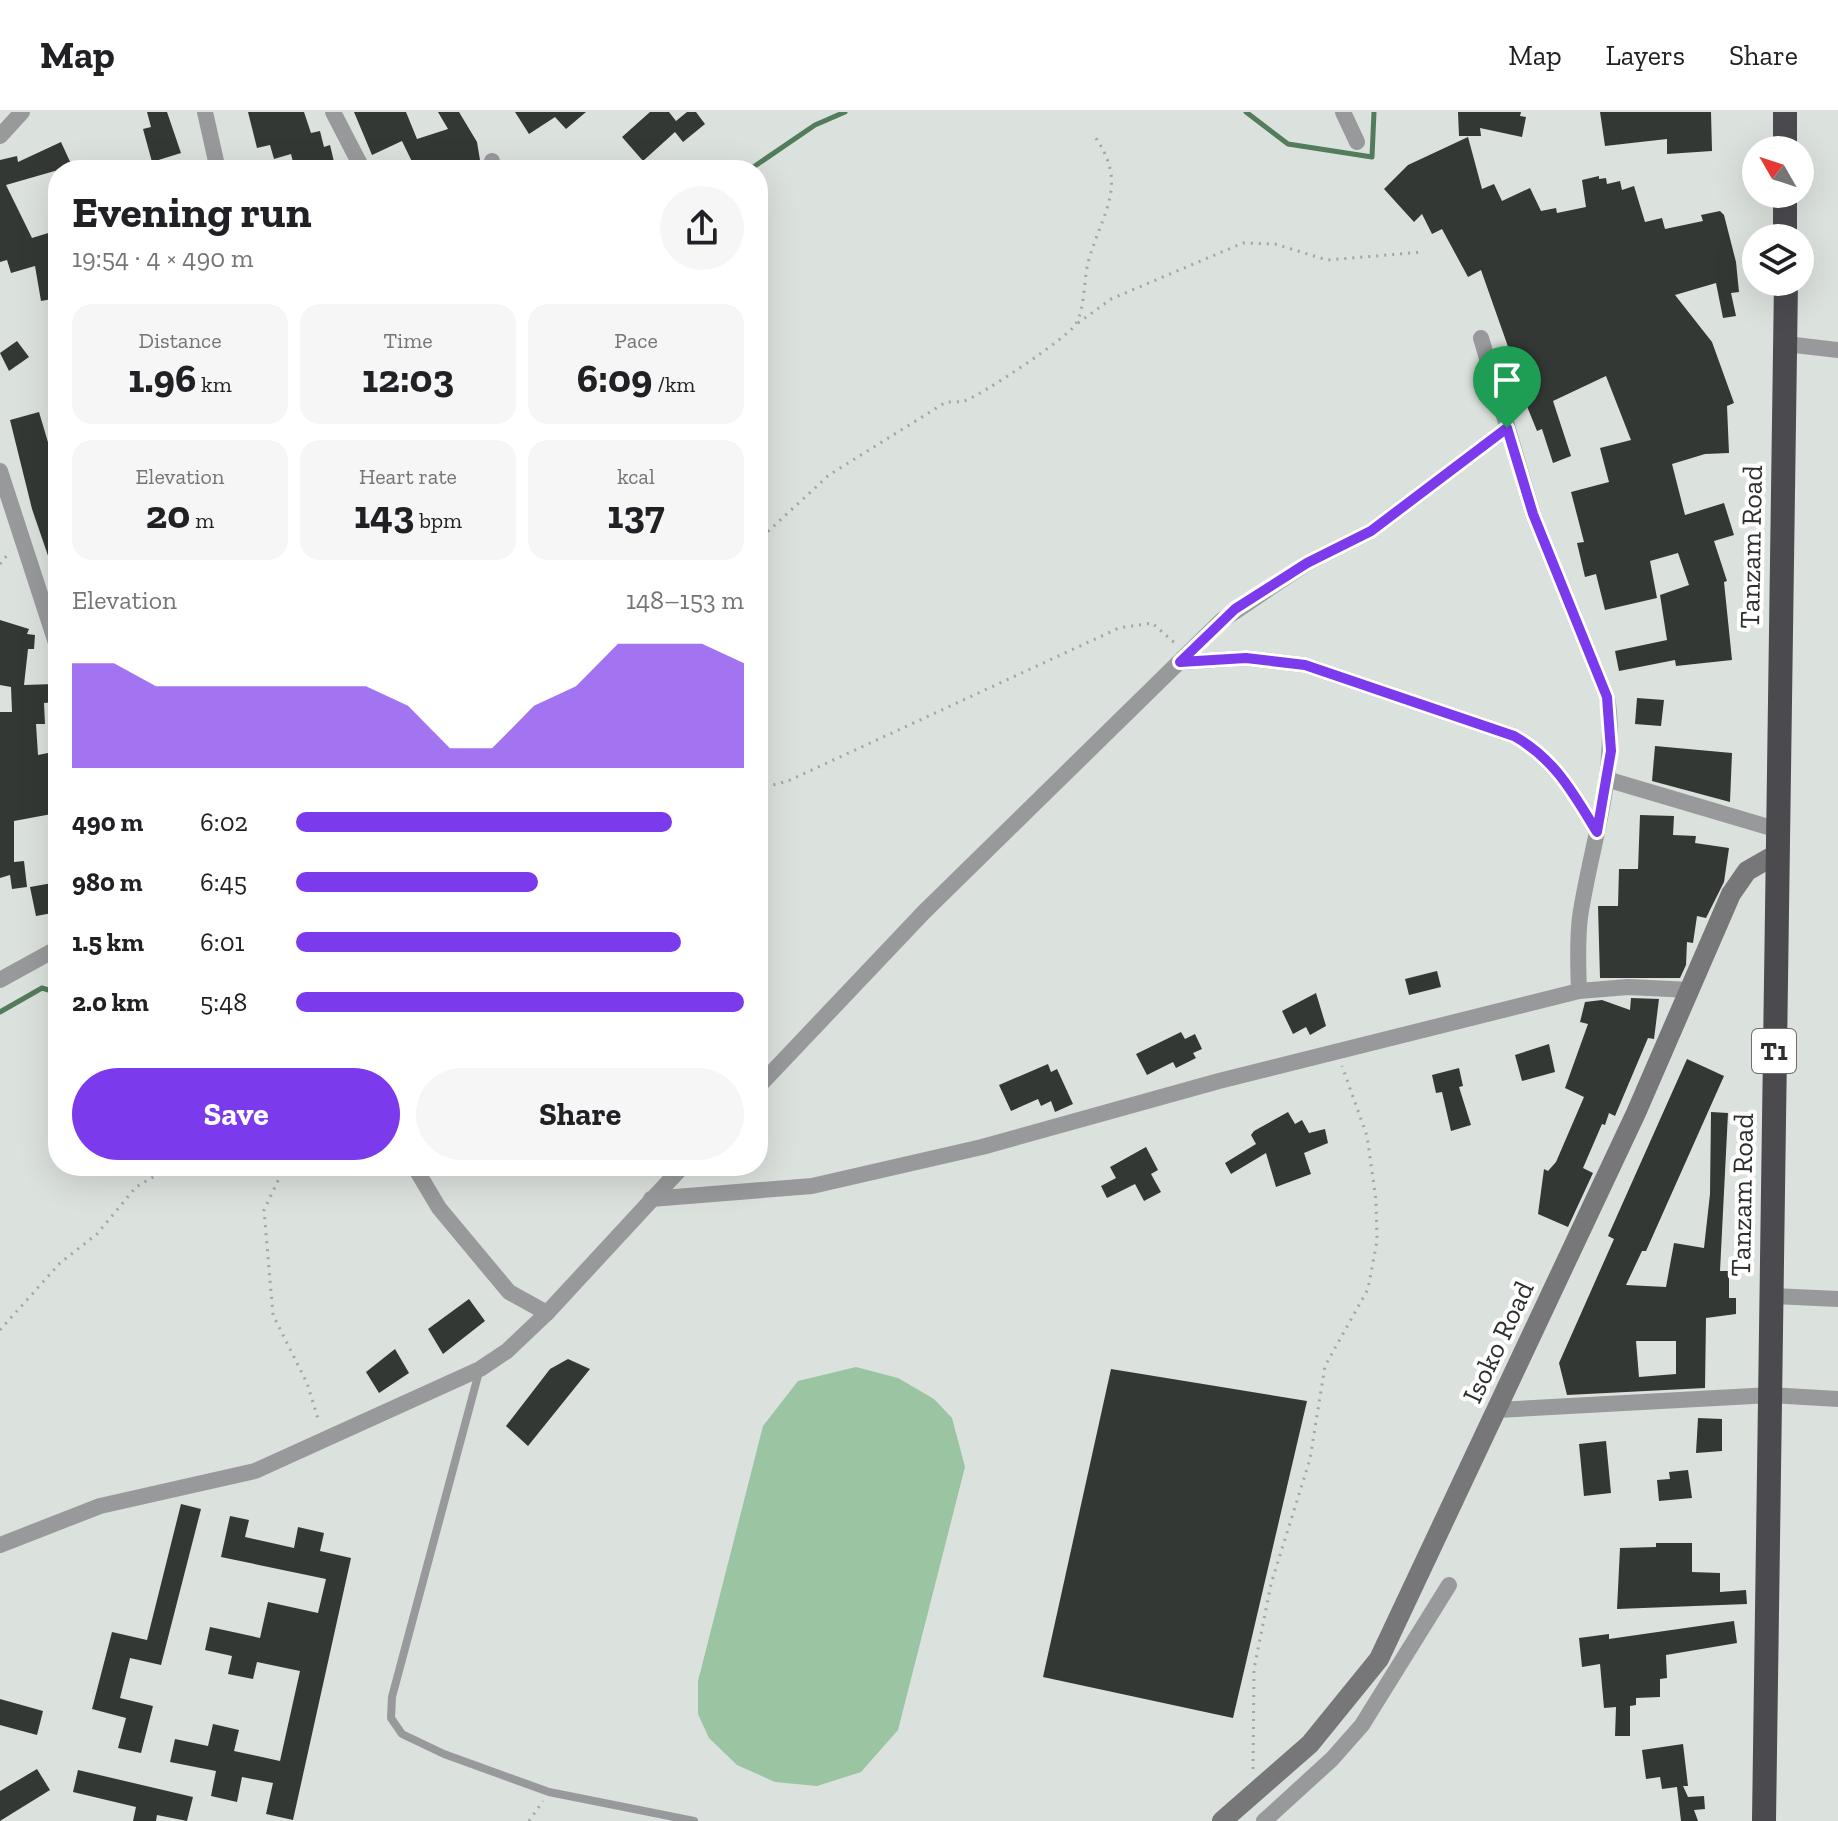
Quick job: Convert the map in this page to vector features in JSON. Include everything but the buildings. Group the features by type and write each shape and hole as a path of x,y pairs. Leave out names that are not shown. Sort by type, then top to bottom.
{"highway":[{"path":"1785,112 1785,136"},
{"name":"Tanzam Road","path":"1764,1821 1775,829 1786,296"}],"street":[{"path":"0,136 22,112"},
{"path":"205,112 216,160"},
{"path":"333,112 358,160"},
{"path":"1343,112 1357,142"},
{"path":"1481,338 1533,514 1607,697 1611,751 1581,917 1579,991"},
{"path":"1786,344 1838,350"},
{"path":"768,1076 924,912 1235,609 1307,563 1371,531 1507,428"},
{"path":"0,471 48,608"},
{"path":"1184,658 1246,658 1305,665 1514,736 1539,750 1560,772 1597,832"},
{"path":"1606,779 1775,829"},
{"name":"Isoko Road","path":"1222,1821 1253,1797 1325,1728 1379,1659 1691,990 1731,894 1747,871 1775,855"},
{"path":"0,980 48,954"},
{"path":"651,1199 812,1186 982,1147 1337,1051 1579,991 1628,987 1691,990"},
{"path":"420,1176 439,1208 509,1292 547,1313"},
{"path":"0,1545 100,1506 255,1471 480,1369 507,1351 547,1313 673,1176"},
{"path":"1771,1296 1838,1299"},
{"path":"1497,1410 1771,1395 1838,1399"},
{"path":"1264,1821 1332,1759 1362,1725 1449,1585"}],"lane":[{"path":"480,1369 426,1560 392,1697 391,1718 402,1734 444,1754 549,1792 694,1821"}],"path":[{"path":"1076,324 1089,261 1110,206 1114,180 1106,152 1093,134"},
{"path":"768,531 829,475 946,402 966,401 1063,338 1076,324 1111,299 1243,243 1275,244 1327,260 1423,252"},
{"path":"768,786 788,781 1119,628 1152,623 1184,658"},
{"path":"1253,1797 1254,1669 1271,1584 1310,1459 1325,1366 1368,1289 1377,1241 1367,1136 1337,1051"},
{"path":"0,1330 60,1263 97,1234 136,1187 155,1176"},
{"path":"280,1176 264,1210 273,1315 307,1383 325,1441"},
{"path":"529,1821 549,1792"}],"green space":[{"path":"856,1367 898,1378 934,1399 952,1418 965,1467 898,1730 861,1772 817,1786 775,1782 737,1765 709,1738 698,1714 698,1681 763,1426 798,1381"}],"waterway":[{"path":"764,160 815,125 845,112"},
{"path":"1246,112 1288,144 1372,157 1374,112"},
{"path":"0,1012 42,988 48,990"}],"route":[{"path":"1507,428 1533,514 1607,697 1611,718 1611,751 1597,832 1560,772 1539,750 1514,736 1305,665 1246,658 1180,662 1235,609 1307,563 1371,531 1507,428"}]}
